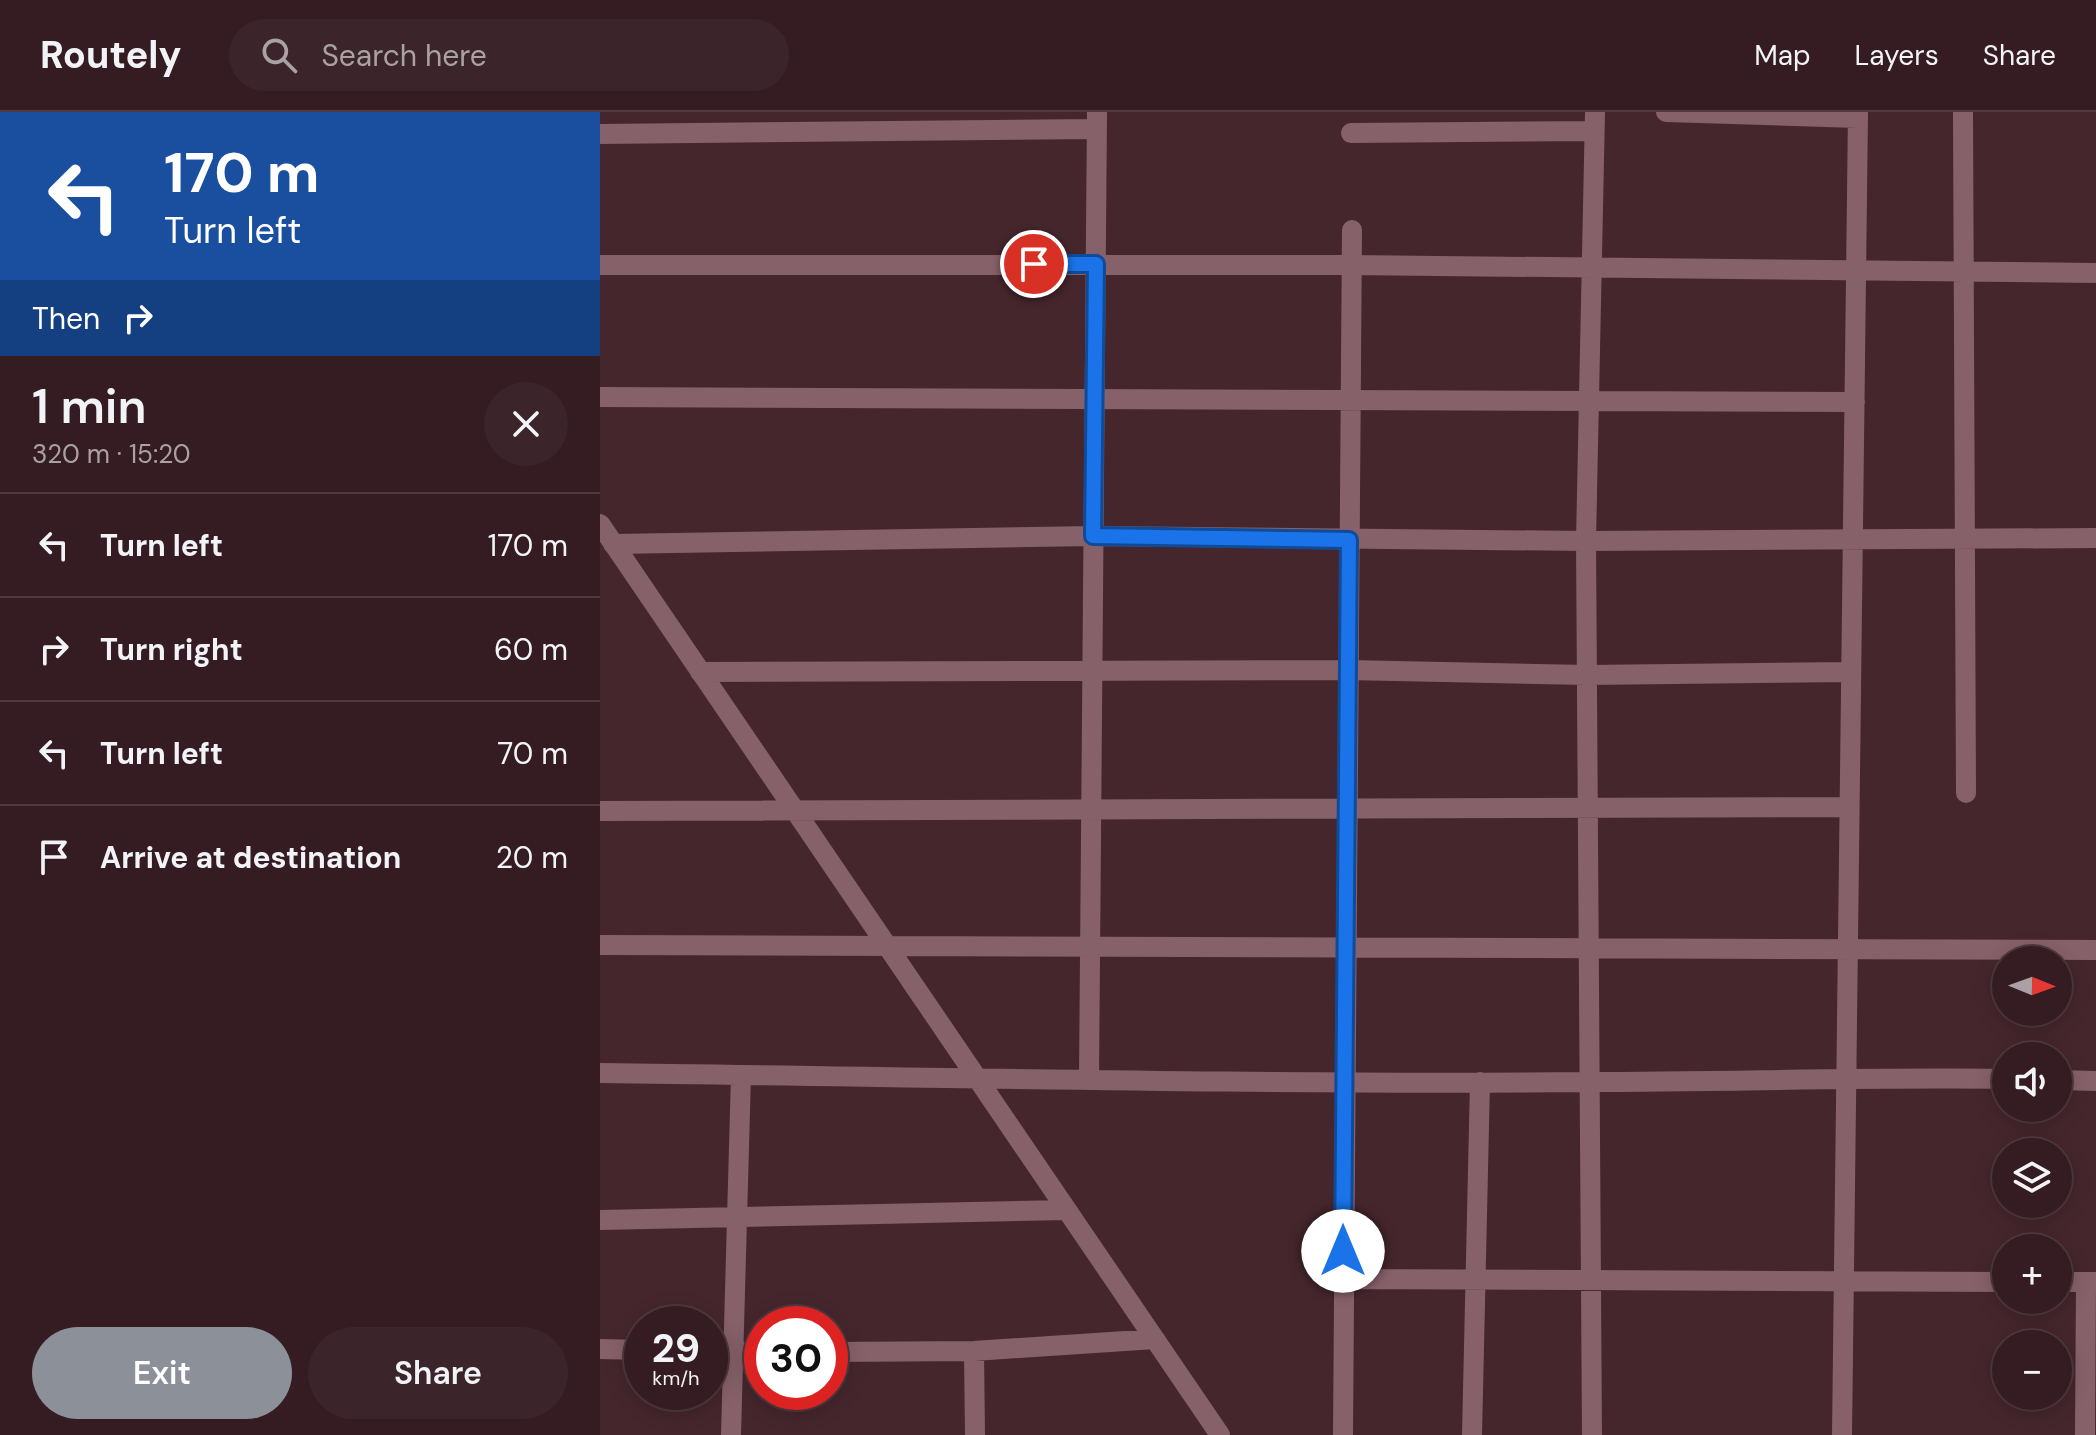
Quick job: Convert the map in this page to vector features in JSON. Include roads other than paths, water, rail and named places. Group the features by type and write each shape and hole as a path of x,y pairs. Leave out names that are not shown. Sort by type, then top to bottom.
{"street":[{"path":"1666,112 1858,115 1842,1435"},
{"path":"1963,112 1966,793"},
{"path":"600,134 1097,120 1089,1079"},
{"path":"1351,133 1595,122 1586,541 1592,1435"},
{"path":"1343,1435 1352,230"},
{"path":"600,265 1351,265 2096,273"},
{"path":"600,397 1855,402"},
{"path":"600,524 1220,1435"},
{"path":"613,544 1093,536 1586,541 2096,538"},
{"path":"700,672 1348,670 1587,675 1851,672"},
{"path":"600,811 1849,807"},
{"path":"600,945 2096,950"},
{"path":"600,1073 1345,1082 1591,1082 1846,1077 1992,1079"},
{"path":"731,1435 741,1075"},
{"path":"2072,1080 2096,1081"},
{"path":"1472,1435 1480,1082"},
{"path":"600,1220 1067,1210"},
{"path":"1343,1279 1992,1282"},
{"path":"2085,1435 2091,1282"},
{"path":"848,1352 974,1351 1155,1339"},
{"path":"600,1349 624,1350"},
{"path":"974,1351 975,1435"},
{"path":"728,1352 744,1352"}]}
